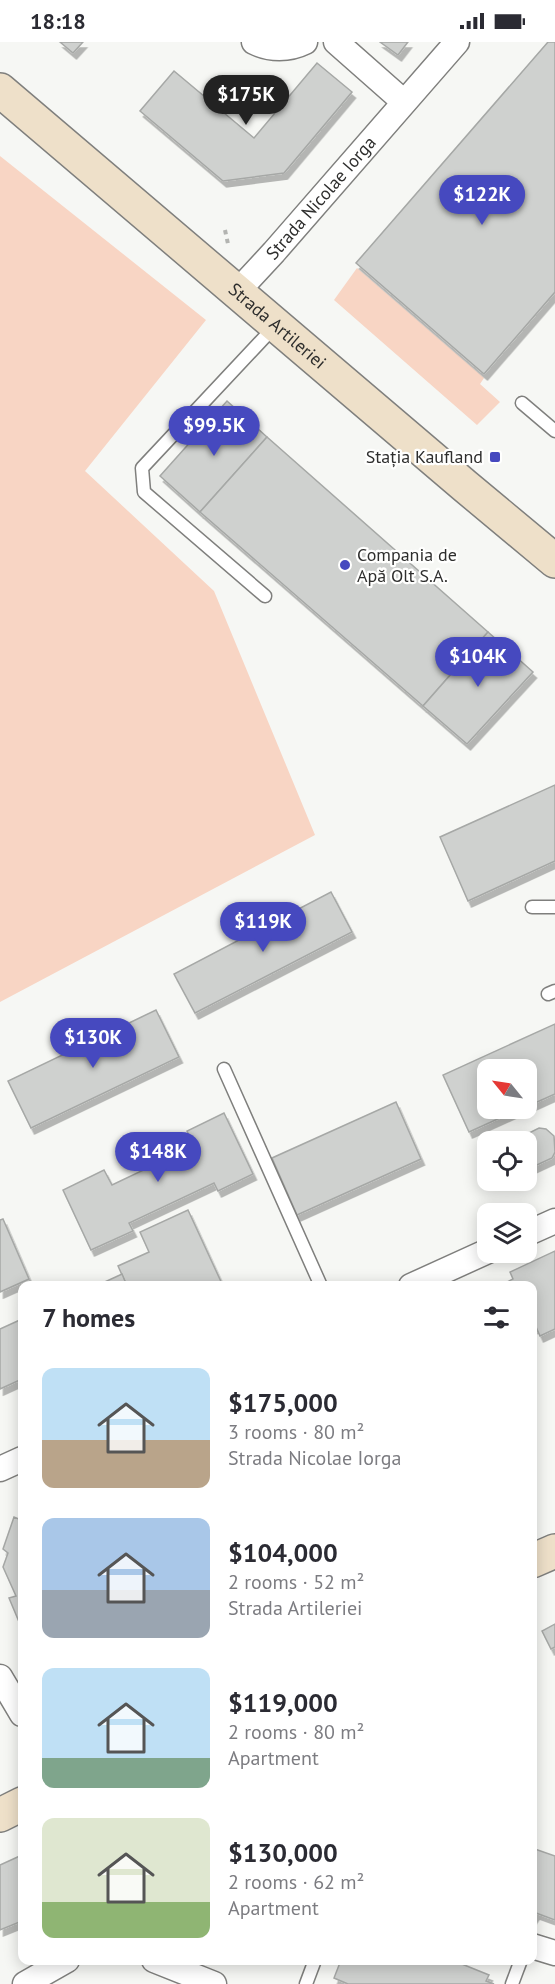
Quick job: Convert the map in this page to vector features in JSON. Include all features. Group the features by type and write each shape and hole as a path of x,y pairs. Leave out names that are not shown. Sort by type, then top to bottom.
{"main road":[{"name":"Strada Artileriei","path":"0,90 555,561"},
{"path":"537,1559 555,1551"},
{"path":"0,1815 18,1806"}],"street":[{"path":"254,42 261,46 279,49 305,42"},
{"path":"336,42 404,102"},
{"name":"Strada Nicolae Iorga","path":"237,292 457,42"},
{"path":"537,1229 555,1221"},
{"path":"422,1281 477,1256"},
{"path":"0,1469 18,1461"},
{"path":"0,1677 18,1707"},
{"path":"537,1948 555,1953"},
{"path":"25,1984 58,1965"},
{"path":"166,1965 214,1984"}],"lane":[{"path":"265,596 144,492 142,468 276,325"},
{"path":"522,403 555,431"},
{"path":"532,907 555,907"},
{"path":"224,1069 319,1281"},
{"path":"306,1984 313,1965"},
{"path":"512,1984 519,1965"}],"shaded area":[{"path":"0,156 206,320 85,471 214,591 315,835 0,1002"},
{"path":"357,268 484,378 480,384 500,402 477,425 334,300"}],"building":[{"path":"60,42 83,42 73,53"},
{"path":"380,42 408,42 398,55"},
{"path":"548,42 555,42 555,292 484,374 356,263"},
{"path":"317,63 352,92 284,173 223,181 140,111 174,71 254,138"},
{"path":"227,401 267,437 200,512 160,476"},
{"path":"267,437 488,632 423,706 200,512"},
{"path":"488,632 533,672 467,744 423,706"},
{"path":"555,785 555,861 468,901 440,837"},
{"path":"331,892 352,932 195,1013 174,974"},
{"path":"156,1010 179,1057 31,1128 8,1081"},
{"path":"555,1024 555,1094 537,1102 537,1059 478,1059"},
{"path":"477,1060 477,1119 498,1119 469,1132 443,1075"},
{"path":"396,1102 421,1159 297,1215 272,1158"},
{"path":"224,1113 253,1174 218,1191 214,1183 129,1223 133,1231 91,1250 63,1190 104,1170 112,1185 194,1146 187,1131"},
{"path":"539,1128 546,1129 554,1136 555,1152 552,1158 537,1165 537,1131 533,1131"},
{"path":"188,1210 221,1281 125,1281 118,1266 149,1252 140,1232"},
{"path":"3,1219 29,1279 18,1281 18,1284 0,1292 0,1220"},
{"path":"555,1251 555,1329 540,1336 537,1329 537,1281 509,1281 513,1279 510,1272 529,1263 537,1263 537,1259"},
{"path":"122,1274 125,1281 107,1281"},
{"path":"18,1321 18,1381 0,1389 0,1329"},
{"path":"14,1517 18,1519 18,1619 9,1598 16,1596 3,1567 8,1553 3,1549"},
{"path":"555,1624 555,1647 551,1649 542,1631"},
{"path":"537,1850 555,1856 555,1920 537,1913"},
{"path":"18,1857 18,1923 0,1930 0,1865"},
{"path":"339,1965 464,1965 489,1975 486,1981 494,1984 348,1984 334,1978"}],"place":[{"name":"Stația Kaufland","path":"495,457"},
{"name":"Compania de Apă Olt S.A.","path":"345,565"}]}
